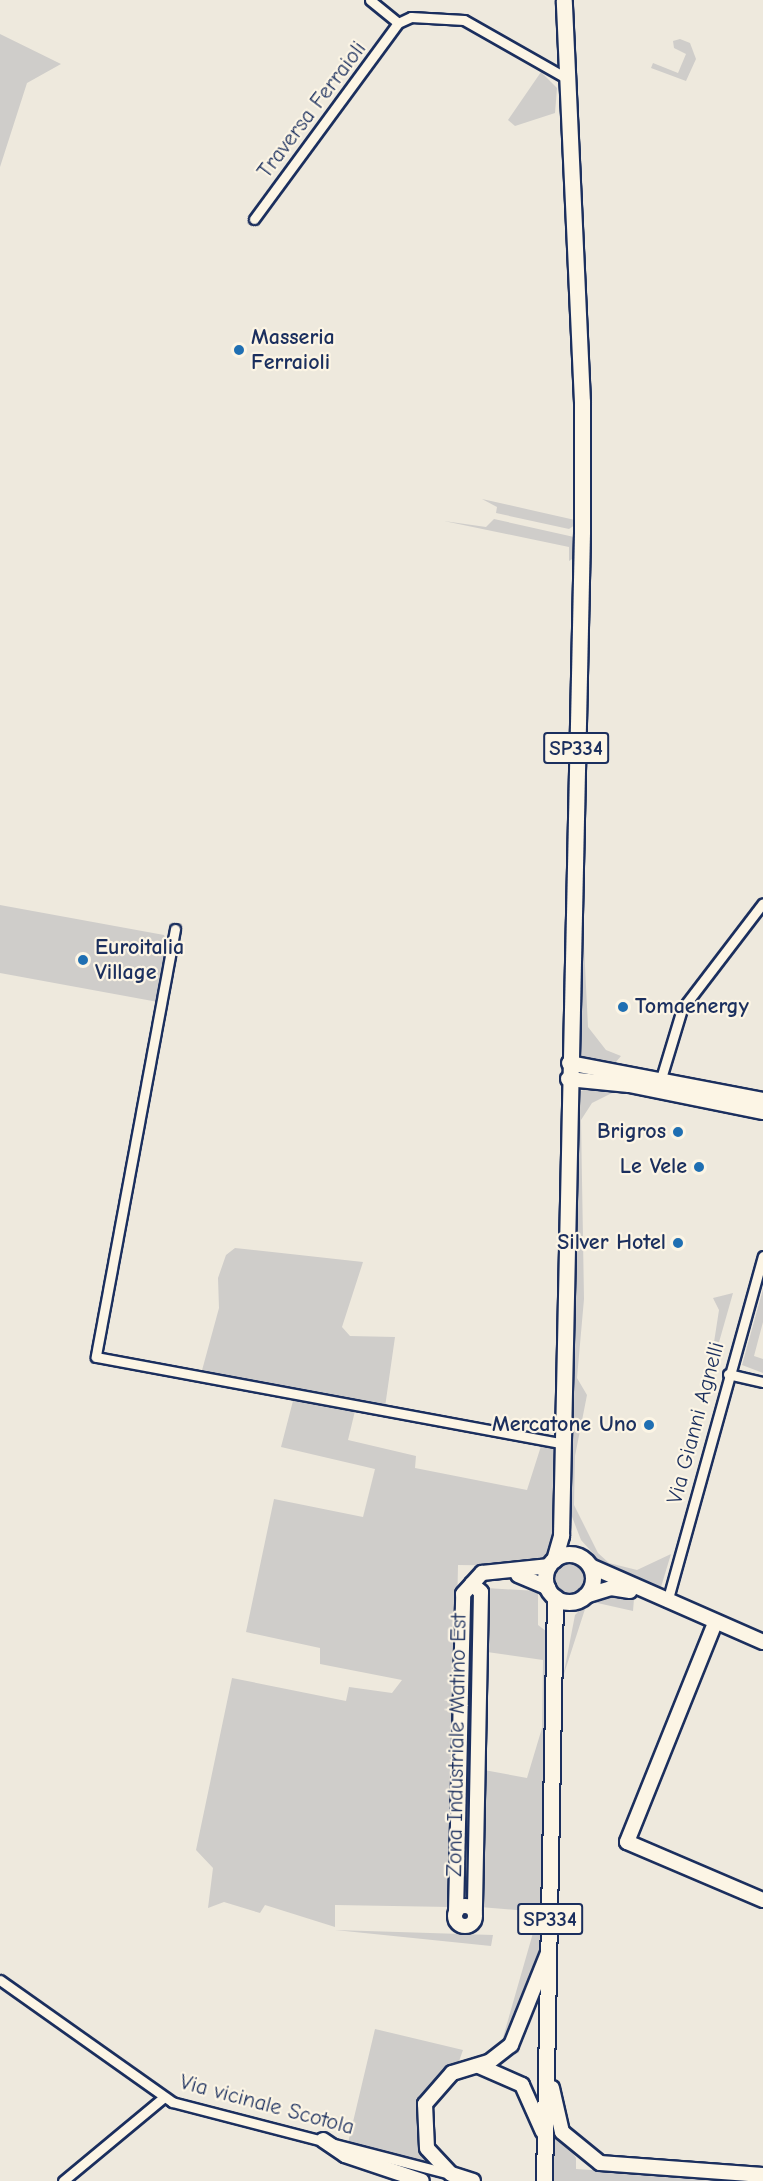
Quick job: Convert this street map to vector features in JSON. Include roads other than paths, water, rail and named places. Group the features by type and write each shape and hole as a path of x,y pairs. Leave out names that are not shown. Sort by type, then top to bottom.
{"main road":[{"name":"SP334","path":"544,2181 557,1656 552,1563 560,1548 582,402 564,0"},
{"name":"SP334","path":"557,1656 582,1598 593,1581 588,1564 572,1540 561,1496"},
{"path":"552,1563 572,1555 588,1564"},
{"path":"552,1592 582,1598"}],"street":[{"path":"370,0 398,23 411,17 457,18 568,79"},
{"name":"Traversa Ferraioli","path":"254,219 398,23"},
{"path":"659,1086 682,1009 763,903"},
{"path":"175,928 96,1357 561,1443"},
{"path":"569,1063 659,1086 711,1096 763,1112"},
{"path":"568,1079 659,1086"},
{"path":"711,1096 763,1100"},
{"name":"Via Gianni Agnelli","path":"666,1601 763,1256"},
{"path":"728,1374 763,1382"},
{"name":"Zona Industriale Matino Est","path":"472,1584 481,1593 480,1679 475,1912 474,1922 466,1926 457,1922 456,1912 464,1590 480,1573 510,1573 552,1563"},
{"path":"588,1564 715,1623 763,1642"},
{"name":"Zona Industriale Matino Est","path":"510,1573 552,1592"},
{"path":"582,1598 616,1588 666,1601"},
{"path":"715,1623 627,1842 763,1900"},
{"path":"461,1679 480,1679"},
{"path":"459,1817 476,1818"},
{"path":"473,2181 451,2175 427,2148 422,2115 438,2083 479,2066 511,2045 549,1952"},
{"name":"Via vicinale Scotola","path":"0,1980 164,2097 451,2175"},
{"path":"479,2066 522,2085 544,2137"},
{"path":"548,2072 562,2132 592,2159 627,2168 763,2175"},
{"path":"63,2181 164,2097"},
{"path":"323,2140 345,2155 422,2181"}],"place":[{"name":"Masseria Ferraioli","path":"239,350"},
{"name":"Euroitalia Village","path":"83,960"},
{"name":"Tomaenergy","path":"623,1007"},
{"name":"Brigros","path":"678,1132"},
{"name":"Le Vele","path":"699,1167"},
{"name":"Silver Hotel","path":"678,1243"},
{"name":"Mercatone Uno","path":"649,1425"}]}
